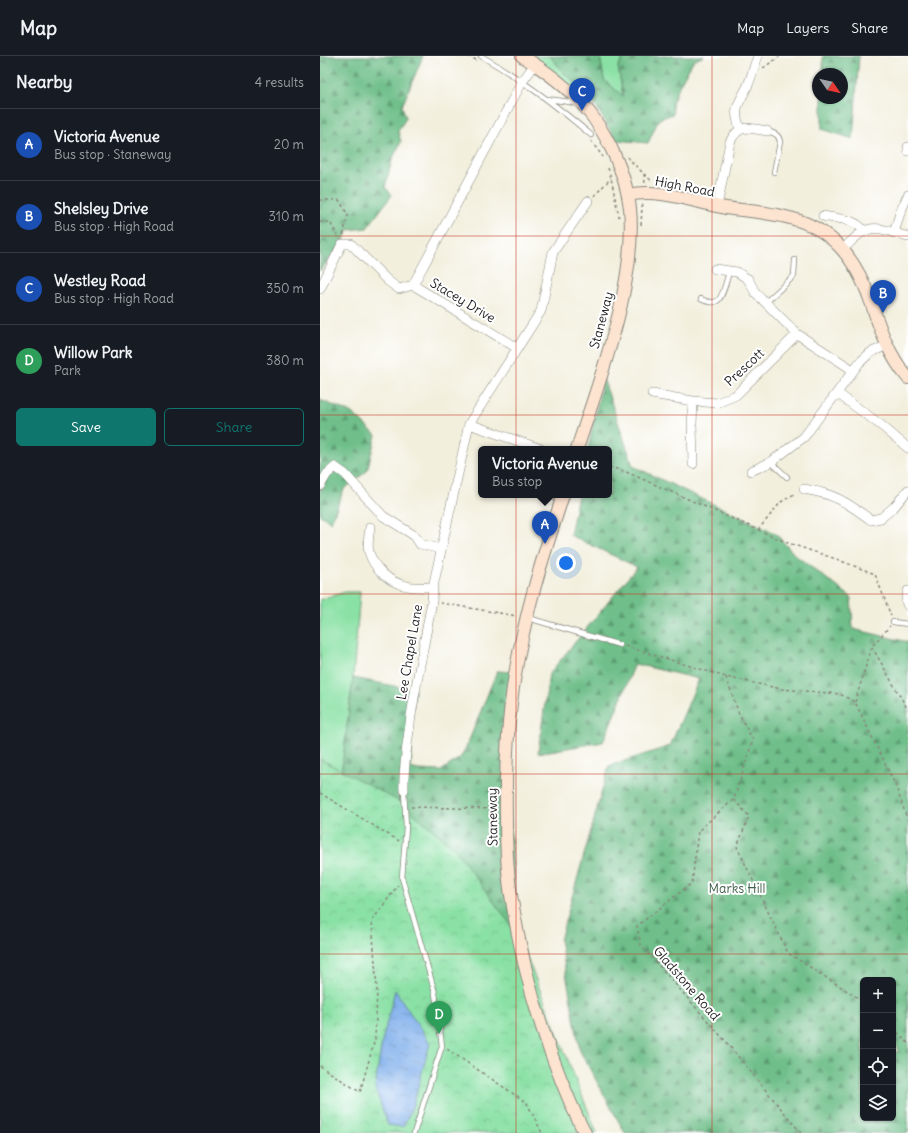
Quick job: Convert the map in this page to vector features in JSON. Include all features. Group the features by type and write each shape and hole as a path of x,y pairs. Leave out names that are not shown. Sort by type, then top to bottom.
{"main road":[{"path":"512,56 535,64"},
{"path":"522,56 535,64 585,107 614,154 628,195"},
{"name":"High Road","path":"628,195 646,192 658,193 717,206 779,215 796,219 824,233 843,249 855,266 862,279 887,345 908,378"},
{"name":"Staneway","path":"578,446 612,335 624,288 630,230 628,195"},
{"name":"Staneway","path":"562,498 527,618 515,672 509,720 506,768 507,853 511,899 528,980 559,1074 585,1133"}],"street":[{"path":"740,129 736,109 748,86 758,56"},
{"path":"413,285 522,82 535,64"},
{"path":"717,206 730,142 734,134 740,129 747,128 767,132"},
{"path":"894,233 900,213 908,195"},
{"name":"Lee Chapel Lane","path":"404,790 404,773 407,749 432,601 433,587 469,424 541,311 553,252 588,201"},
{"path":"823,216 853,222 860,226 864,231"},
{"path":"843,249 864,231 875,228 908,237"},
{"path":"320,289 342,244"},
{"name":"Stacey Drive","path":"342,244 351,244 388,281 399,289 413,285 517,348"},
{"path":"715,269 737,272 748,280 755,292 797,334 853,370"},
{"name":"Prescott","path":"652,394 693,401 717,403 736,395 797,334"},
{"path":"751,471 771,462 804,437 864,357 887,345"},
{"path":"837,393 882,426 908,448"},
{"path":"693,401 693,464"},
{"path":"469,424 533,446"},
{"path":"320,486 327,474 335,467 345,474 383,516 415,536 420,544 441,549"},
{"path":"804,488 830,494 844,501 871,520 881,518 894,507 908,490"},
{"path":"370,527 369,551 376,566 389,578 398,583 408,586 433,587"},
{"path":"908,591 906,601 908,606"}],"lane":[{"path":"481,56 522,82 591,135"},
{"path":"545,99 570,102 585,107"},
{"path":"767,132 776,134 780,142 774,172"},
{"path":"766,302 794,276 795,260"},
{"path":"701,299 717,302 721,297 729,272"},
{"path":"771,462 787,477"},
{"path":"527,618 620,645"},
{"path":"893,622 908,624"},
{"name":"Lee Chapel Lane","path":"404,790 406,827 402,878 435,993 442,1046 414,1133"}],"path":[{"path":"753,69 764,68 780,56"},
{"path":"625,156 644,174 645,184"},
{"path":"588,201 611,178 620,220"},
{"path":"320,200 339,200 348,215 342,244"},
{"path":"320,222 330,222 342,244"},
{"path":"612,468 624,471 788,543 875,574 893,622 872,646 855,702"},
{"path":"758,530 781,502 804,488"},
{"path":"432,601 527,618"},
{"path":"620,645 726,677 782,689 840,694 855,702 895,784 908,821"},
{"path":"872,646 908,710"},
{"path":"726,677 739,714 753,740 734,799 749,816 737,847 788,953 860,1000"},
{"path":"320,793 405,844"},
{"name":"Gladstone Road","path":"734,799 698,831 692,883 637,926 641,945 727,1043 801,1133"},
{"path":"405,807 506,810"},
{"path":"320,1066 360,1092 375,1039 377,990 372,921 402,878"},
{"path":"896,1031 908,1043"},
{"path":"442,1046 527,1103 542,1133"}],"green space":[{"path":"320,56 423,56 402,106 406,118 398,131 401,142 392,160 385,187 392,195 367,228 348,230 342,244 320,271"},
{"path":"522,56 550,56 565,74 587,92 585,107"},
{"path":"550,56 600,56 604,80 623,96 618,66 625,56 704,56 693,61 680,84 672,103 673,114 659,119 648,143 616,140 587,92 565,74"},
{"path":"600,56 625,56 618,66 623,97 604,80"},
{"path":"823,56 859,56 853,139 822,129 822,104 848,104 848,68 823,68"},
{"name":"Marks Hill","path":"603,378 633,466 776,534 795,555 851,597 853,629 908,642 908,1133 625,1133 580,1051 560,940 609,766 670,746 699,679 635,664 603,742 538,753 549,674 637,567 570,535 577,498 612,498 612,446 589,446"},
{"path":"320,400 352,413 376,435 367,471 344,489 331,522 320,515"},
{"path":"345,592 360,592 353,678 339,791 320,840 320,600"},
{"path":"497,671 515,672 506,768 518,935 339,791 353,678 415,690 407,749 412,750 410,768 418,770 441,771 461,757"},
{"path":"320,759 400,802 453,847 518,935 597,1133 320,1133"}],"water":[{"path":"395,990 430,1043 413,1105 403,1127 388,1125 375,1088 382,1042"}],"place":[{"name":"Westley Road","path":"582,111"},
{"name":"Shelsley Drive","path":"883,313"},
{"name":"Victoria Avenue","path":"545,544"},
{"name":"Willow Park","path":"439,1034"}]}
